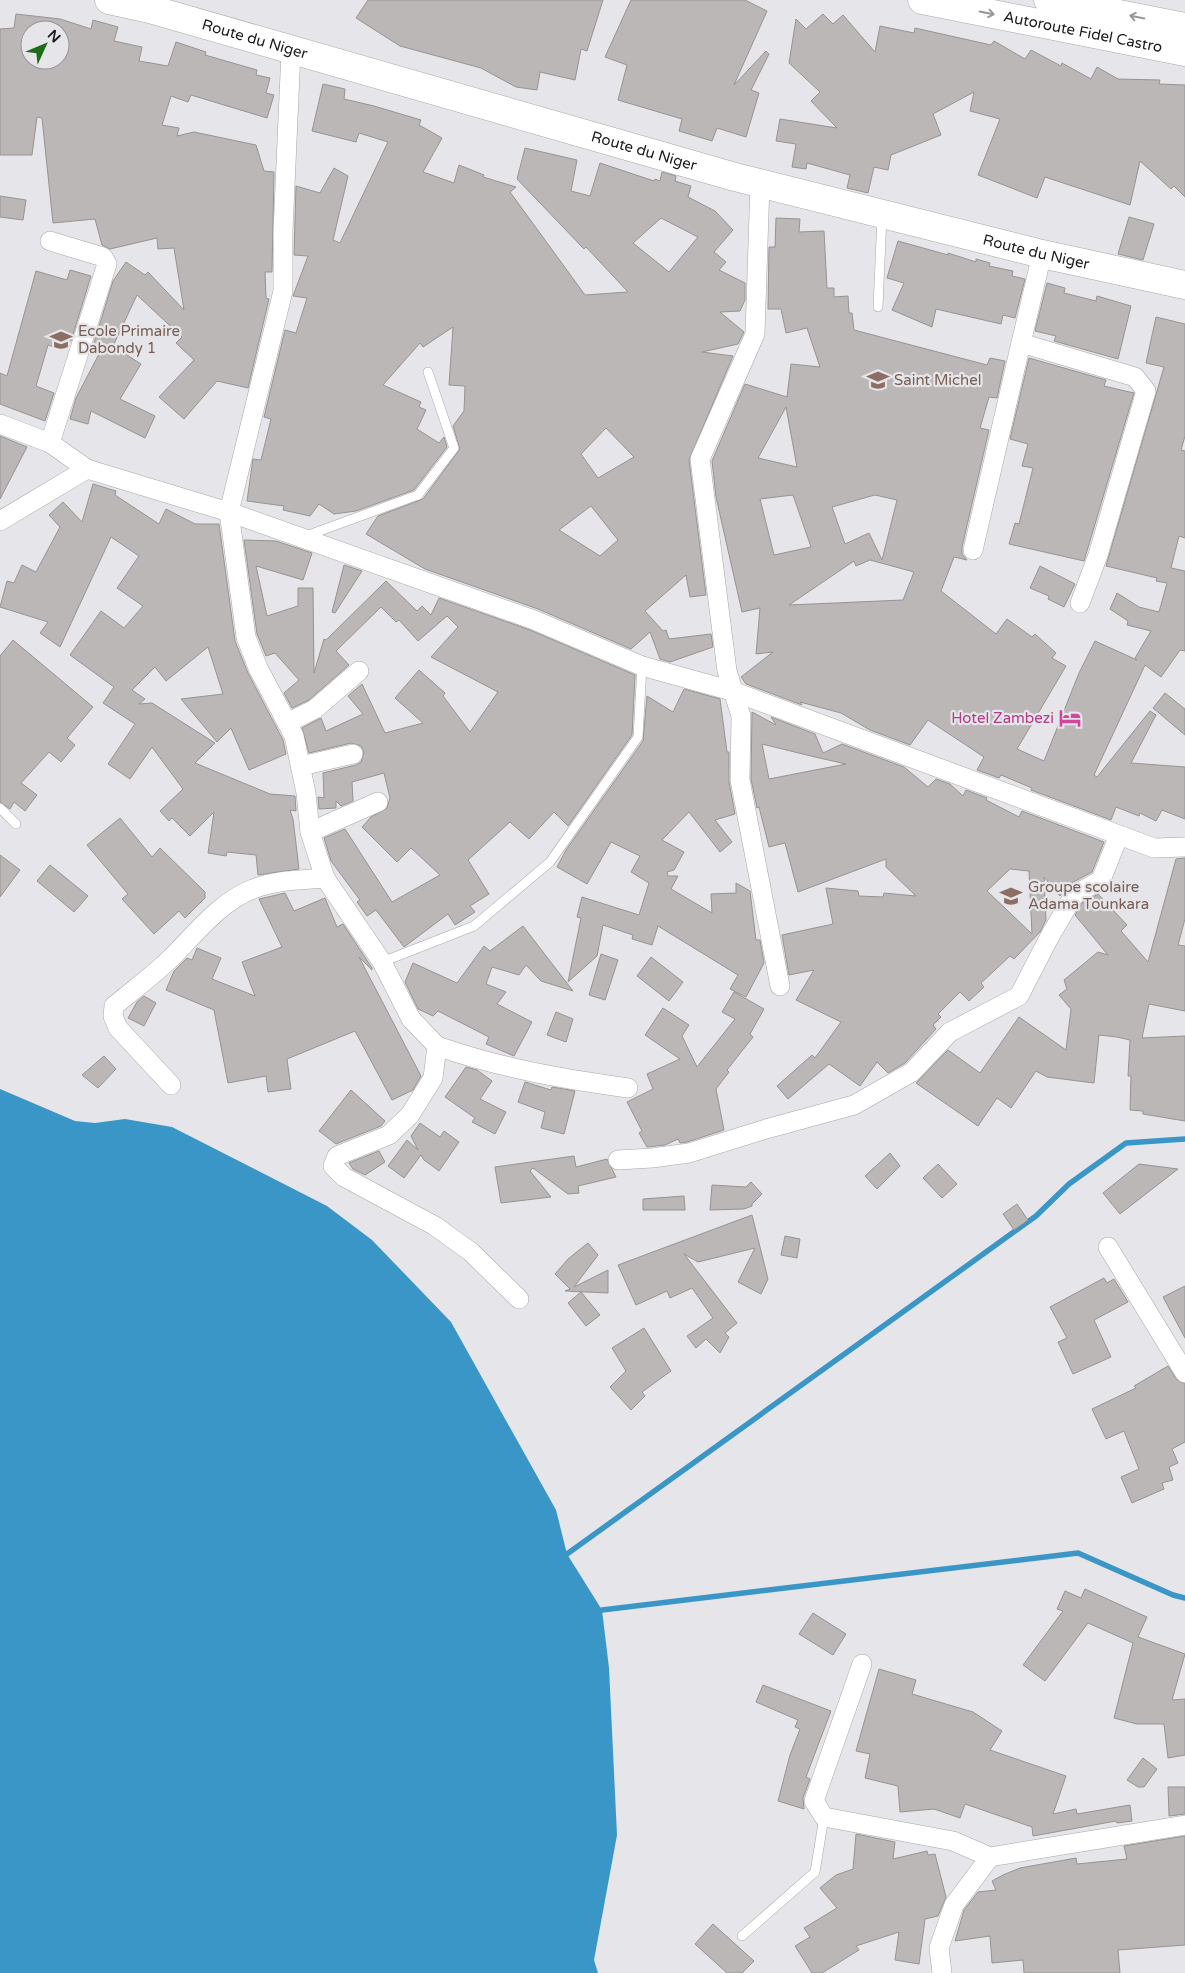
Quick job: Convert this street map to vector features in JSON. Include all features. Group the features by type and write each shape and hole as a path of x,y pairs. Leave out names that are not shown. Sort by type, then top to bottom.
{"main road":[{"name":"Route du Niger","path":"109,0 150,9 760,183 1042,254 1185,285"},
{"name":"Autoroute Fidel Castro","path":"922,0 1185,52"},
{"name":"Autoroute Fidel Castro","path":"1048,0 1185,27"}],"street":[{"path":"291,50 283,231 283,290 229,512 246,637 258,668 294,736 301,766 310,832 325,878 382,962 411,1019 437,1046 483,1062 566,1080 628,1088"},
{"path":"760,183 755,334 700,459 727,671 741,716 740,780 780,986"},
{"path":"50,241 103,257 107,264 50,443"},
{"path":"973,550 1042,254"},
{"path":"1021,343 1135,378 1146,391 1098,555 1080,603"},
{"path":"0,424 50,443 87,469 229,512 534,620 642,666 732,691 1154,848 1183,848"},
{"path":"0,521 87,469"},
{"path":"287,723 315,708 358,671"},
{"path":"301,766 353,754"},
{"path":"310,832 378,802"},
{"path":"618,1160 689,1153 766,1129 854,1105 912,1072 950,1032 1020,996 1050,936 1074,895 1102,880 1119,835"},
{"path":"171,1085 118,1028 114,1016 114,1006 171,958 201,927 236,898 253,889 277,883 325,878"},
{"path":"437,1046 433,1078 410,1114 389,1135 337,1156 333,1166 344,1177 435,1226 471,1252 519,1299"},
{"path":"1108,1247 1185,1373"},
{"path":"862,1664 814,1801 824,1817 953,1841 990,1858 1185,1825"},
{"path":"942,1973 939,1948 954,1905 990,1858"}],"lane":[{"path":"878,308 882,214"},
{"path":"301,538 418,495 454,448 428,372"},
{"path":"382,962 474,926 550,862 638,737 642,666"},
{"path":"0,808 16,824"},
{"path":"742,1936 815,1872 824,1817"}],"water":[{"path":"0,1089 75,1121 95,1123 125,1119 172,1127 327,1206 372,1240 451,1322 556,1510 567,1554 602,1610 609,1668 617,1835 594,1960 598,1973 0,1973"}],"building":[{"path":"368,0 603,0 587,51 581,49 575,80 540,72 537,90 516,87 481,68 400,46 356,18"},
{"path":"631,0 745,0 767,11 734,85 766,51 769,54 751,90 759,93 746,137 717,128 712,141 679,131 682,119 618,100 627,65 605,57"},
{"path":"16,14 63,20 20,20 20,70 70,70 70,22 91,29 93,20 118,27 114,41 142,47 139,61 168,66 176,42 206,52 205,55 257,70 256,75 270,78 266,93 274,95 267,118 191,95 188,102 171,96 162,125 179,128 177,136 194,132 256,145 264,171 274,172 272,272 265,272 266,298 269,299 248,388 217,381 184,419 159,397 194,360 176,343 182,337 137,295 113,346 141,364 120,399 155,416 145,438 91,411 88,424 70,419 76,398 100,352 92,349 113,281 126,262 145,275 148,272 184,310 174,248 158,249 157,238 110,249 102,245 95,219 53,223 42,118 37,117 32,155 0,155 0,29 14,28"},
{"path":"823,14 833,24 843,15 875,52 880,26 914,33 915,28 991,45 994,41 1025,59 1031,50 1061,66 1062,63 1091,79 1097,67 1118,79 1160,80 1159,84 1185,85 1185,197 1174,186 1171,189 1140,161 1130,205 1045,177 1037,198 978,175 1000,119 970,111 974,92 933,114 941,135 891,155 888,170 874,167 868,193 847,188 850,175 807,163 806,169 792,167 796,144 776,141 780,119 837,128 811,101 820,92 789,63 796,19 806,29"},
{"path":"323,84 345,89 344,99 421,120 419,125 442,138 423,172 454,183 459,165 484,175 483,177 516,187 510,192 585,295 628,292 586,247 584,249 517,179 525,148 577,160 571,191 590,196 600,163 654,181 655,179 660,181 662,172 676,176 675,181 691,186 688,197 715,211 733,230 714,252 726,262 719,270 745,283 745,300 740,311 720,312 744,332 738,344 702,352 733,356 689,460 706,595 690,597 686,575 645,611 663,631 666,630 669,639 711,634 713,647 670,662 660,659 650,632 631,649 538,609 425,569 366,534 378,516 423,499 460,449 453,426 464,411 465,386 449,385 453,327 423,347 420,343 383,385 421,402 419,407 426,410 417,429 439,443 444,437 447,447 414,490 356,511 334,514 319,504 310,516 283,510 284,506 247,501 253,459 261,460 271,419 264,417 285,330 296,333 307,298 293,296 308,256 294,255 296,186 320,193 334,168 348,176 333,240 340,243 388,142 359,133 356,142 312,131","holes":["661,218 698,237 669,272 633,243","606,428 634,457 598,478 581,454","591,506 618,540 600,556 559,530"]},
{"path":"0,196 26,200 23,220 0,217"},
{"path":"1129,217 1154,224 1143,260 1118,254"},
{"path":"776,218 800,219 799,232 824,231 827,288 834,288 834,297 848,296 849,313 852,313 854,330 987,365 990,358 1005,361 997,398 989,397 980,428 989,430 962,547 962,554 967,560 954,557 941,591 996,634 1007,619 1032,637 1035,634 1056,653 1052,658 1066,666 1017,749 1044,761 1079,673 1095,641 1137,660 1135,658 1151,631 1127,625 1128,621 1110,609 1117,593 1139,607 1159,612 1167,583 1156,581 1157,578 1106,566 1164,367 1146,363 1156,317 1185,324 1185,436 1181,450 1185,451 1185,538 1179,536 1171,568 1185,571 1185,651 1180,650 1161,677 1145,665 1094,775 1097,777 1150,711 1156,715 1131,763 1185,767 1185,819 1162,810 1156,821 1140,813 1139,816 1116,807 1111,820 1031,790 1032,788 1001,775 999,778 977,770 984,757 928,720 910,745 870,730 841,713 800,702 802,705 746,684 741,677 773,652 756,654 760,608 742,612 716,497 712,461 745,384 787,397 791,364 820,367 807,328 786,333 781,309 768,309 769,247 775,247","holes":["786,407 797,467 758,458","793,495 811,547 774,555 760,499","875,495 897,500 882,560 869,533 845,544 832,507","870,560 914,572 903,600 789,605 854,561 856,566"]},
{"path":"898,241 976,262 976,259 990,263 989,266 1013,271 1012,276 1025,279 1015,318 1003,315 1001,324 936,309 932,327 892,310 904,283 887,278"},
{"path":"70,270 91,276 71,341 60,338 57,348 48,345 36,386 54,393 45,421 0,404 0,373 7,376 36,271 67,280"},
{"path":"1047,283 1065,288 1064,293 1096,301 1097,296 1131,306 1118,359 1054,341 1056,336 1035,331"},
{"path":"1029,358 1106,380 1104,386 1134,393 1084,561 1009,544 1015,523 1019,524 1033,468 1022,466 1028,444 1010,439"},
{"path":"0,436 27,447 0,499"},
{"path":"93,484 116,491 115,495 159,524 166,509 195,524 219,524 235,641 248,673 283,740 286,754 249,770 231,728 217,742 181,699 223,694 208,647 166,681 155,667 132,690 145,699 139,704 152,703 215,743 195,763 270,794 295,796 296,811 290,810 293,819 299,869 258,875 256,855 227,852 226,856 208,853 214,812 190,836 172,818 169,821 160,811 183,789 152,747 130,779 108,764 135,724 103,703 114,687 70,655 101,611 124,628 143,606 117,588 139,556 111,537 60,647 40,633 48,622 0,607 7,581 14,583 22,565 36,572 60,527 49,515 63,502 82,522"},
{"path":"244,540 276,541 312,553 303,580 256,566 267,616 298,606 298,588 313,588 314,673 324,639 326,640 386,581 417,611 422,606 431,615 439,598 530,630 635,675 632,735 568,826 554,812 529,839 510,822 468,860 489,894 470,906 475,912 455,925 448,914 404,947 376,910 367,916 357,902 360,900 331,861 324,838 345,829 392,902 440,875 411,848 397,862 362,827 371,817 387,808 390,798 384,773 352,782 353,801 341,806 336,801 336,808 319,809 318,797 324,798 323,773 356,765 361,762 364,752 361,746 351,743 309,753 302,728 321,718 326,731 363,714 348,696 362,684 385,733 423,723 395,698 419,670 445,693 443,696 470,732 498,692 431,657 458,627 447,616 418,641 399,620 396,622 381,607 336,651 349,665 309,700 292,708 284,693 299,680 275,653 266,656 257,634"},
{"path":"344,565 362,571 335,613 332,612"},
{"path":"1040,566 1075,584 1064,607 1048,599 1049,596 1030,588"},
{"path":"13,640 93,707 67,738 75,745 61,762 49,752 21,783 37,795 25,811 14,802 10,809 0,802 0,656"},
{"path":"684,689 720,699 727,752 729,752 729,782 735,814 715,820 732,842 720,852 689,812 662,840 684,852 674,870 667,872 668,876 678,876 671,889 712,913 711,894 736,893 736,883 750,891 756,940 760,940 764,963 746,997 730,989 738,975 658,926 652,945 632,939 633,935 603,925 597,956 568,982 581,918 577,917 582,897 639,915 649,883 631,872 640,856 611,842 587,884 557,867 566,850 643,741 647,696 673,712"},
{"path":"1165,693 1185,709 1185,735 1153,708"},
{"path":"752,712 776,725 771,717 815,734 823,753 842,744 904,767 928,787 936,779 950,784 963,796 966,790 987,798 986,800 1019,817 1022,811 1104,842 1092,872 1068,885 1060,896 1044,877 1046,920 1040,932 1014,959 1010,956 981,983 984,987 969,1001 960,992 938,1014 941,1017 933,1025 936,1029 905,1063 888,1073 877,1062 860,1086 829,1064 788,1099 777,1086 812,1055 815,1058 841,1022 796,1000 814,970 789,975 782,935 833,924 826,888 858,891 859,896 883,897 884,893 916,896 886,867 886,859 798,892 785,843 769,847 759,807 757,808 751,779","holes":["762,744 815,757 846,764 769,779","1010,869 1029,871 1032,934 987,891"]},
{"path":"120,818 152,857 160,848 205,892 205,898 185,918 179,911 154,934 122,899 128,894 87,845"},
{"path":"0,855 20,870 0,897"},
{"path":"1185,858 1185,919 1178,945 1185,946 1185,1011 1149,1004 1142,1038 1185,1036 1185,1121 1143,1114 1143,1111 1130,1110 1131,1076 1128,1076 1130,1040 1117,1037 1099,1035 1094,1083 1047,1077 1036,1071 1011,1108 997,1098 978,1126 916,1083 948,1050 980,1073 1019,1017 1066,1050 1071,1009 1059,995 1067,989 1064,980 1098,952 1108,955 1075,915 1082,903 1098,894 1127,925 1121,931 1148,962 1176,859"},
{"path":"50,865 88,896 74,912 37,881"},
{"path":"285,893 294,911 325,898 337,927 343,924 372,968 372,970 359,957 421,1076 413,1090 392,1100 355,1031 287,1059 291,1089 268,1092 266,1076 228,1083 214,1010 166,990 174,971 187,958 192,960 197,948 221,958 212,979 255,996 242,962 282,947 259,899"},
{"path":"523,926 573,991 541,981 526,965 519,975 492,967 486,984 506,992 497,1004 532,1022 514,1056 486,1044 489,1037 438,1011 433,1016 418,1009 405,982 413,963 457,983 484,946 490,951"},
{"path":"601,954 618,960 605,1000 589,995"},
{"path":"651,957 683,982 669,1001 637,976"},
{"path":"734,992 764,1009 750,1034 753,1037 727,1070 729,1072 716,1089 724,1130 687,1142 680,1143 678,1139 665,1145 647,1147 639,1133 642,1131 627,1102 653,1089 647,1074 680,1059 645,1035 663,1008 689,1025 682,1036 697,1067 735,1019 722,1012"},
{"path":"144,996 156,1003 144,1026 128,1018 137,1002"},
{"path":"556,1012 573,1019 566,1042 547,1035"},
{"path":"104,1056 116,1069 98,1088 82,1075"},
{"path":"466,1067 477,1070 492,1081 480,1099 506,1112 495,1134 472,1122 475,1118 445,1097"},
{"path":"525,1082 551,1090 552,1087 575,1091 564,1134 541,1128 545,1112 518,1102"},
{"path":"351,1090 385,1121 381,1126 336,1144 319,1131"},
{"path":"420,1123 440,1137 444,1131 459,1142 439,1171 424,1160 421,1155 404,1178 388,1166 407,1140 418,1150 411,1136"},
{"path":"379,1151 385,1162 365,1175 353,1169 349,1163"},
{"path":"890,1153 900,1166 877,1189 865,1176"},
{"path":"574,1156 576,1167 607,1159 616,1177 578,1186 579,1193 568,1194 533,1168 530,1171 551,1197 501,1203 495,1167"},
{"path":"938,1164 957,1184 942,1198 923,1178"},
{"path":"1139,1164 1178,1169 1120,1214 1103,1193"},
{"path":"751,1182 762,1194 752,1206 744,1209 710,1210 712,1185 746,1187"},
{"path":"684,1196 685,1210 643,1210 643,1199"},
{"path":"1017,1204 1028,1220 1014,1230 1003,1214"},
{"path":"752,1215 768,1279 761,1294 738,1282 755,1248 698,1262 684,1254 737,1323 725,1333 729,1337 720,1353 706,1339 696,1348 687,1336 713,1318 692,1288 670,1298 667,1291 636,1305 618,1265"},
{"path":"785,1236 800,1239 797,1258 781,1255"},
{"path":"588,1243 598,1255 574,1287 608,1270 608,1293 565,1291 570,1289 555,1274 568,1259"},
{"path":"1104,1278 1107,1283 1114,1279 1128,1302 1094,1320 1111,1357 1073,1374 1058,1342 1067,1338 1050,1307"},
{"path":"1185,1286 1185,1338 1163,1297"},
{"path":"581,1292 600,1315 586,1326 568,1303"},
{"path":"644,1328 671,1371 642,1392 645,1396 631,1410 610,1387 626,1371 612,1348"},
{"path":"1168,1366 1176,1379 1185,1384 1185,1442 1172,1449 1178,1463 1169,1467 1173,1480 1162,1483 1164,1489 1132,1503 1121,1477 1139,1469 1124,1431 1106,1439 1092,1409 1136,1388 1134,1386"},
{"path":"1085,1589 1147,1617 1138,1637 1185,1654 1172,1700 1185,1699 1185,1755 1168,1758 1164,1724 1137,1724 1114,1718 1133,1643 1088,1623 1045,1681 1023,1665 1063,1611 1057,1609 1065,1591 1081,1598"},
{"path":"813,1613 846,1634 833,1655 799,1634"},
{"path":"879,1669 916,1680 912,1694 973,1712 1002,1731 990,1750 1066,1776 1053,1814 1076,1809 1077,1814 1130,1805 1132,1821 1117,1823 1116,1821 1033,1836 1032,1827 965,1804 960,1818 934,1809 900,1812 898,1786 865,1778 870,1754 856,1751"},
{"path":"763,1685 831,1711 806,1777 810,1779 803,1798 804,1809 778,1801 790,1755 800,1729 795,1727 798,1720 756,1702"},
{"path":"1143,1758 1157,1769 1144,1787 1138,1787 1127,1780"},
{"path":"1168,1787 1185,1787 1185,1814 1169,1816"},
{"path":"856,1834 895,1842 893,1859 927,1851 928,1855 935,1854 946,1897 938,1916 925,1919 919,1964 895,1960 899,1932 856,1946 859,1950 822,1973 812,1973 795,1946 810,1937 804,1928 837,1908 820,1888 836,1875 853,1869"},
{"path":"1185,1836 1185,1945 1118,1950 1120,1973 1024,1973 1023,1960 992,1963 990,1936 955,1941 964,1910 978,1892 996,1890 992,1881 1003,1875 1020,1868 1076,1858 1077,1864 1127,1859 1124,1846"},
{"path":"713,1924 754,1961 742,1973 727,1973 695,1944"}],"waterway":[{"path":"567,1554 1036,1216 1069,1184 1126,1143 1185,1139"},
{"path":"602,1610 1078,1553 1173,1595 1185,1598"}],"place":[{"name":"Ecole Primaire Dabondy 1","path":"61,340"},
{"name":"Saint Michel","path":"878,380"},
{"name":"Hotel Zambezi","path":"1070,718"},
{"name":"Groupe scolaire Adama Tounkara","path":"1011,896"}]}
